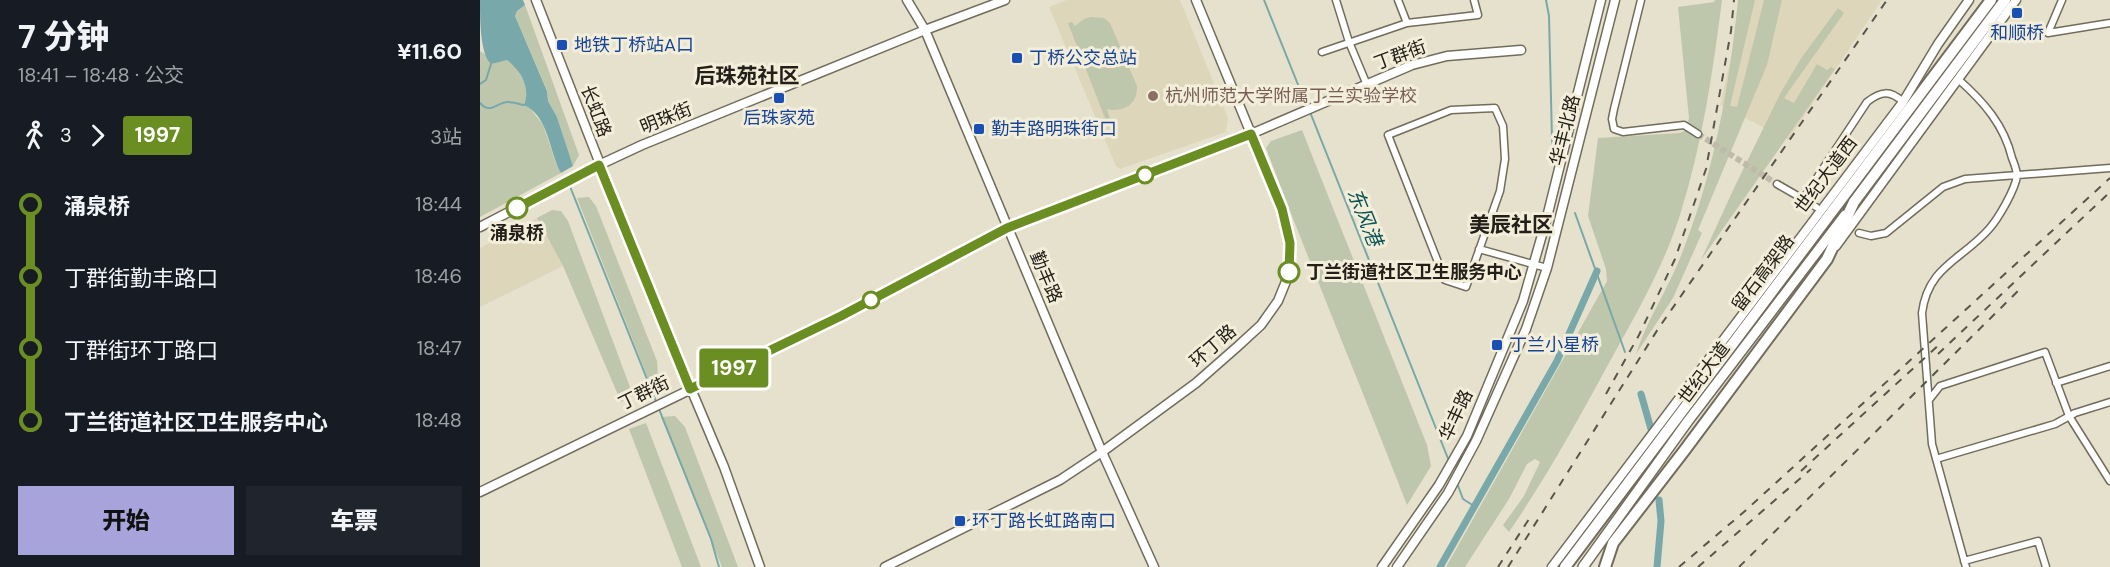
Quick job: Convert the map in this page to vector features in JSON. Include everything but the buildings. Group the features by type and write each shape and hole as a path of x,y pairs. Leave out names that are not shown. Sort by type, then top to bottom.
{"highway":[{"path":"1904,102 1982,0"},
{"name":"留石高架路","path":"1565,567 1990,0"},
{"path":"1605,567 1612,543 1827,259 1854,202 2004,0"}],"main road":[{"name":"长虹路","path":"536,0 599,165 724,467 760,567"},
{"name":"勤丰路","path":"907,0 925,30 1102,452 1154,567"},
{"name":"明珠街","path":"480,227 599,165 925,30 1005,0"},
{"name":"环丁路","path":"885,567 1059,480 1102,452 1196,382 1261,325 1278,301 1289,274 1290,243 1282,209 1196,0"},
{"name":"华丰北路","path":"1534,264 1601,0"},
{"name":"华丰北路","path":"1547,268 1615,0"},
{"name":"世纪大道西","path":"1552,567 1904,102 1938,44 1969,0"},
{"path":"1827,259 2016,0"},
{"name":"丁群街","path":"480,492 841,316 1007,228 1251,134 1412,65 1447,56 1521,50"},
{"name":"世纪大道","path":"1583,567 1688,421 1854,202"},
{"name":"华丰路","path":"1382,567 1439,485 1467,436 1523,301 1534,264"},
{"name":"华丰路","path":"1397,567 1460,472 1504,381 1526,329 1547,268"},
{"path":"1774,309 1806,287"}],"street":[{"path":"1398,0 1407,23"},
{"path":"1323,52 1407,23 1478,15 1474,0"},
{"path":"1641,0 1614,109 1612,119 1614,129 1623,132 1684,126 1698,134"},
{"path":"2062,0 2048,33 2110,23"},
{"path":"1338,1 1348,42 1367,85"},
{"path":"1959,80 1990,110 2008,141 2017,175 2001,214 1988,230 1932,280 1924,297 1922,313 1932,444 1965,564 2038,541 2046,567"},
{"path":"1803,199 1867,102 1875,96 1886,93 1895,95 1904,102"},
{"path":"1495,108 1503,126 1505,159 1500,191 1479,249 1466,287 1445,280 1388,135 1451,110 1495,108"},
{"path":"1859,234 1871,236 1886,234 1943,187 1965,179 2110,168"},
{"path":"1777,184 1816,207"},
{"path":"1479,249 1547,268"},
{"path":"1929,401 1940,386 2045,352 2069,416 2110,481"},
{"path":"2056,383 2110,366"},
{"path":"1936,459 2055,424 2069,416 2110,402"}],"shaded area":[{"name":"杭州师范大学附属丁兰实验学校","path":"1067,0 1180,0 1228,118 1226,132 1120,169 1116,166 1049,7"},
{"path":"1744,0 1882,0 1788,140 1720,105"},
{"path":"537,218 563,266 480,307 480,248"}],"green space":[{"path":"1722,0 1701,135 1680,215 1657,272 1639,309 1573,427 1509,532 1503,525 1524,496 1540,462 1535,459 1527,464 1509,499 1465,567 1446,567 1607,281 1606,269 1588,216 1598,138 1680,133 1686,130 1689,118 1678,7"},
{"path":"1738,0 1755,0 1730,106 1737,107 1764,0 1782,0 1767,65 1698,230 1702,233 1673,298 1636,354 1678,263 1701,199 1718,134 1730,67"},
{"path":"525,5 579,155 573,166 557,117 548,101 547,90 515,16 517,11"},
{"path":"1838,8 1844,13 1784,98 1794,103 1817,64 1827,70 1831,67 1835,69 1701,260 1781,92 1802,57"},
{"path":"1091,17 1104,18 1110,23 1137,86 1135,98 1129,106 1119,110 1107,109 1110,119 1106,121 1068,23 1072,22 1075,26"},
{"path":"480,51 496,61 507,60 516,67 527,87 526,99 543,125 561,173 480,217"},
{"path":"1302,130 1427,445 1431,466 1407,505 1266,148 1271,141"},
{"path":"589,197 596,206 657,361 658,376 651,386 577,198"},
{"path":"552,210 561,211 568,221 633,395 621,402 563,266 537,218"},
{"path":"675,416 685,427 738,567 722,567 661,417"},
{"path":"646,423 701,567 682,567 629,429"}],"water":[{"path":"480,0 523,0 525,5 517,11 515,16 547,91 548,101 557,117 573,166 561,173 544,126 539,117 524,105 525,86 517,69 507,60 491,64 487,59 481,35"}],"waterway":[{"name":"东风港","path":"1264,0 1307,107"},
{"path":"1546,0 1549,16 1552,140 1555,160"},
{"path":"480,84 486,80 491,64"},
{"path":"480,103 487,108 508,102 524,105"},
{"name":"东风港","path":"1310,112 1449,461"},
{"path":"569,184 711,539 719,567"},
{"path":"1575,213 1625,352"},
{"path":"1440,567 1557,361 1597,271"},
{"path":"1641,394 1651,429"},
{"name":"东风港","path":"1457,483 1463,499 1474,506"},
{"path":"1657,567 1661,521 1659,500"}],"tunnel":[{"path":"1698,134 1777,184"}],"railway":[{"path":"1606,394 1639,335 1675,259 1706,169 1731,31 1734,0"},
{"path":"1508,567 1658,329 1887,0"},
{"path":"1679,567 1745,511 2110,178"},
{"path":"1938,354 2110,192"},
{"path":"1739,567 2023,286"},
{"path":"1801,471 1941,343"},
{"path":"1698,567 1811,469"},
{"path":"1498,567 1529,519"}],"bus line":[{"name":"1997","path":"517,208 599,165 690,389 841,316 1007,228 1251,134 1282,209 1290,243 1289,272"}],"place":[{"name":"和顺桥","path":"2017,13"},
{"name":"地铁丁桥站A口","path":"562,45"},
{"name":"丁桥公交总站","path":"1017,58"},
{"name":"杭州师范大学附属丁兰实验学校","path":"1153,96"},
{"name":"后珠家苑","path":"779,98"},
{"name":"勤丰路明珠街口","path":"979,129"},
{"name":"涌泉桥","path":"517,208"},
{"name":"丁兰街道社区卫生服务中心","path":"1289,272"},
{"name":"丁兰小星桥","path":"1497,345"},
{"name":"环丁路长虹路南口","path":"960,521"}],"district":[{"name":"后珠苑社区","path":"747,76"},
{"name":"美辰社区","path":"1511,225"}]}
